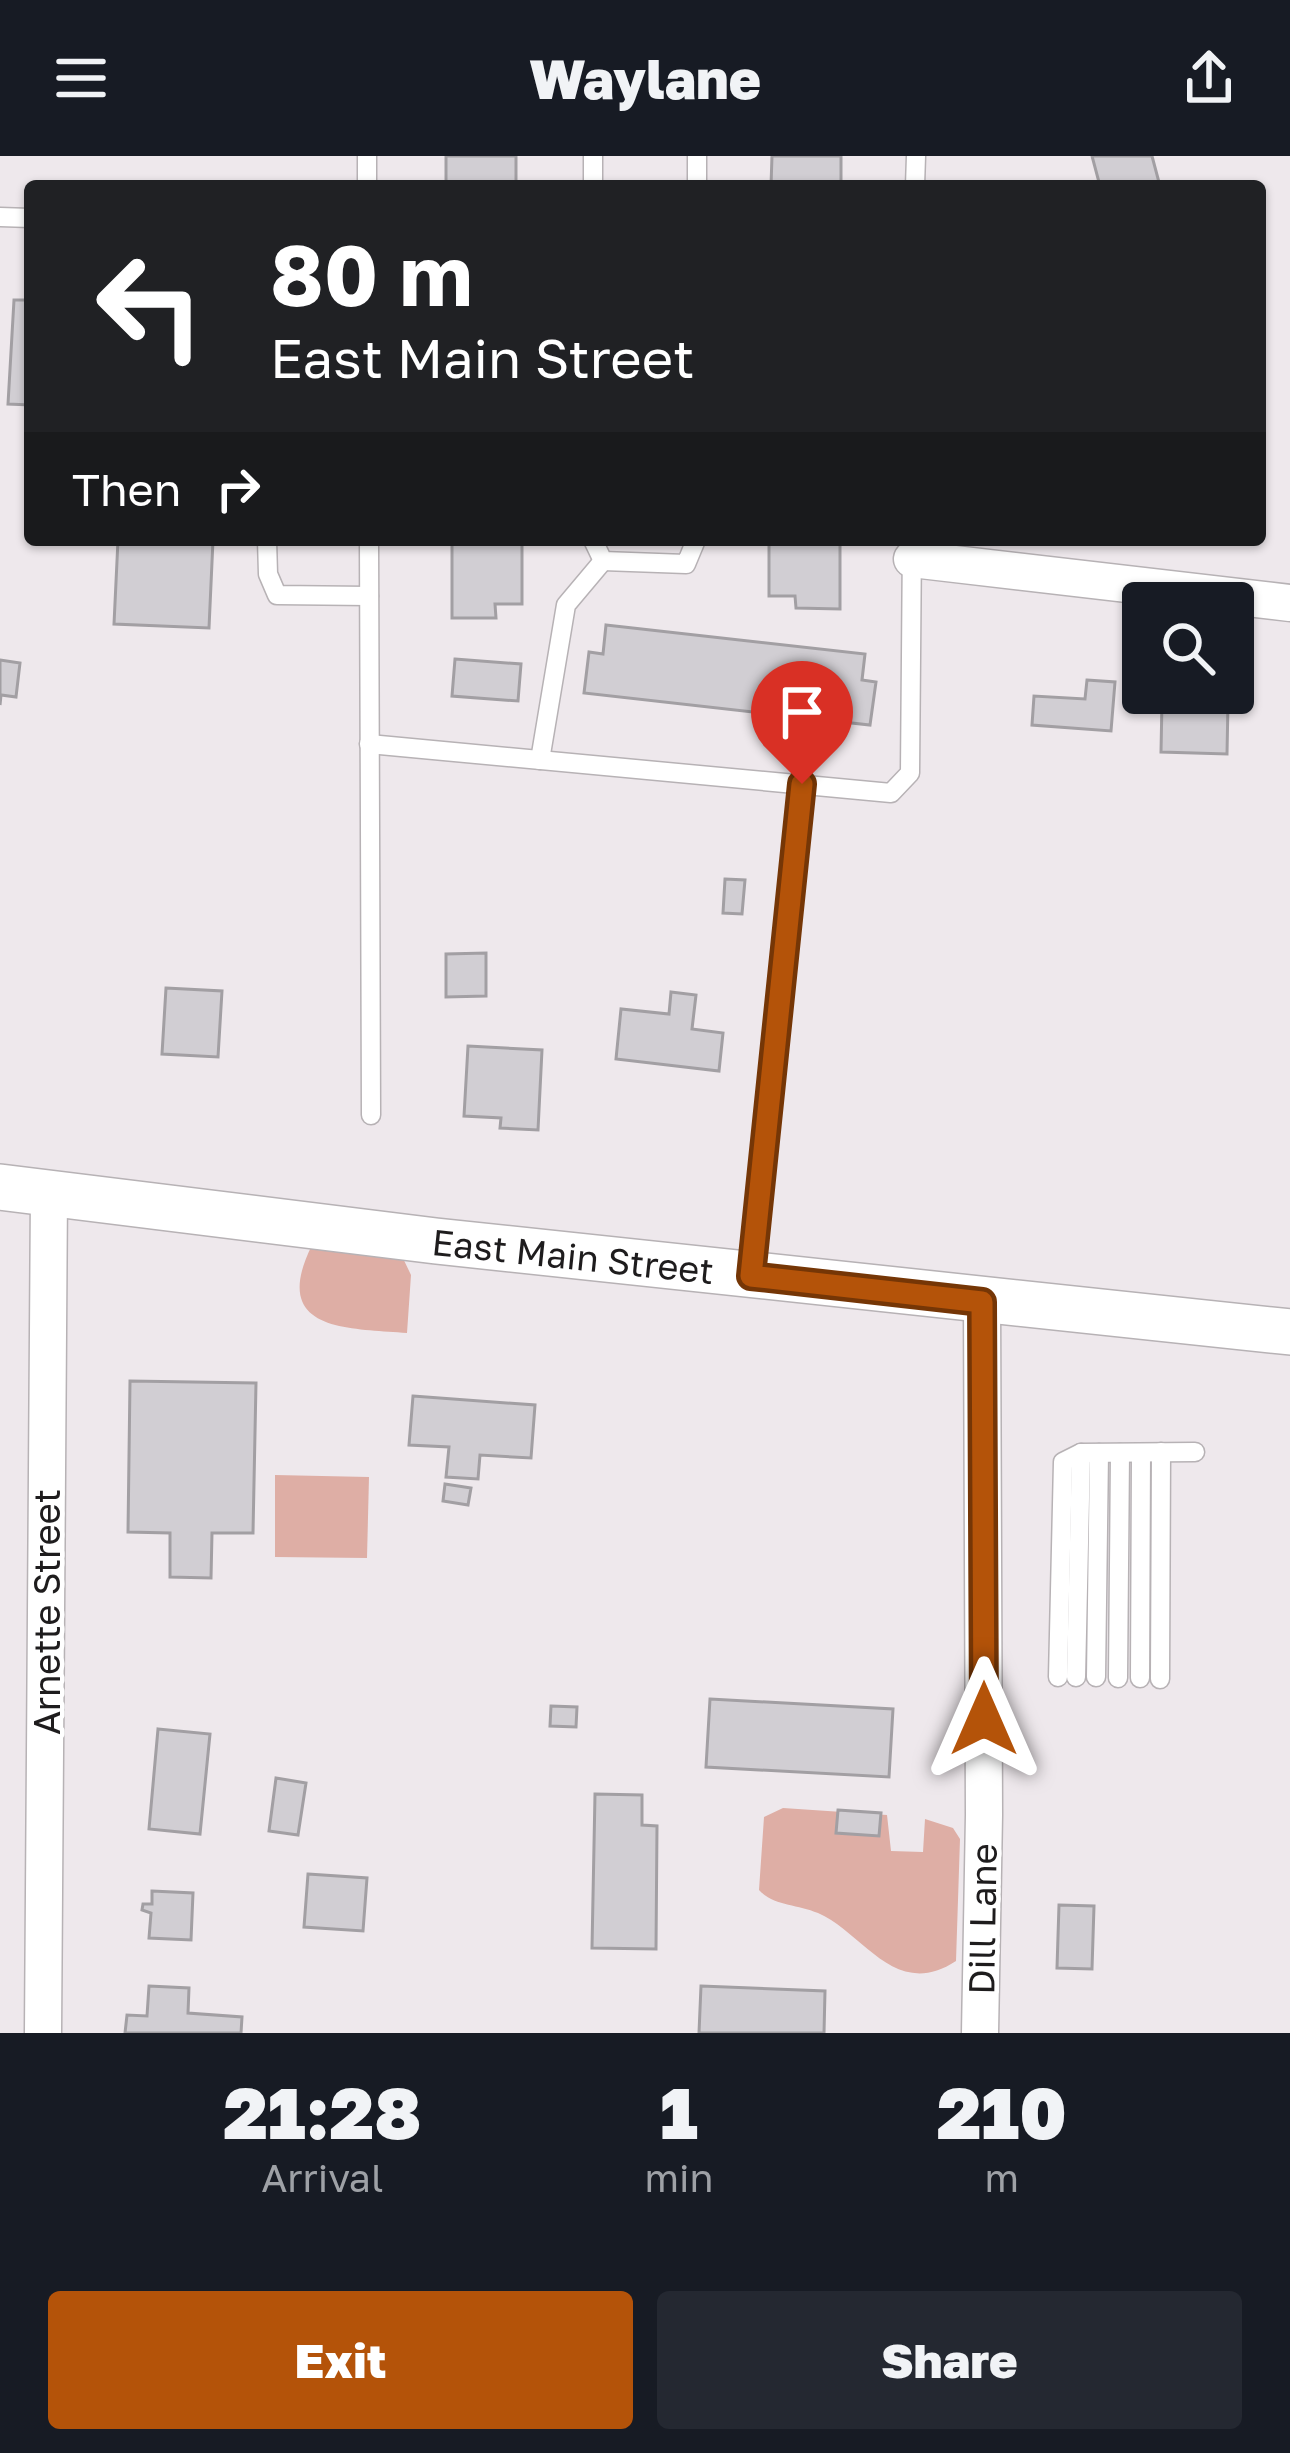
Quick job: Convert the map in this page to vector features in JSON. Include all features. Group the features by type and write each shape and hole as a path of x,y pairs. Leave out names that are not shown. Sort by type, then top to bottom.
{"street":[{"path":"912,549 1290,603"},
{"name":"East Main Street","path":"0,1187 420,1240 1290,1332"},
{"name":"Arnette Street","path":"43,2033 49,1192"},
{"name":"Dill Lane","path":"980,2033 982,1302"}],"lane":[{"path":"266,546 268,574 277,596 369,596"},
{"path":"369,546 371,1115"},
{"path":"596,546 603,561"},
{"path":"603,561 686,564 694,546"},
{"path":"369,744 891,793 910,772 912,549"},
{"path":"539,760 566,605 603,561"},
{"path":"751,1276 802,784"},
{"path":"1118,1678 1141,1452"},
{"path":"1141,1452 1150,1678"},
{"path":"1090,1453 1076,1677 1064,1462 1090,1453 1195,1452"}],"shaded area":[{"path":"312,1245 400,1252 411,1275 407,1333 339,1326 307,1310 300,1295 301,1274"},
{"path":"275,1475 369,1477 367,1558 275,1557"},
{"path":"783,1808 887,1815 891,1851 923,1852 925,1819 953,1828 960,1839 956,1961 934,1971 898,1969 835,1922 759,1890 764,1817"}],"building":[{"path":"446,156 516,156 516,180 446,180"},
{"path":"772,156 841,156 841,180 771,180"},
{"path":"1092,156 1152,156 1158,180 1098,180"},
{"path":"14,300 24,300 24,405 8,404"},
{"path":"118,546 213,546 209,628 114,624"},
{"path":"452,546 522,546 522,604 495,604 496,618 452,618"},
{"path":"769,546 840,546 840,609 796,608 795,596 769,596"},
{"path":"606,625 865,654 862,680 876,682 870,725 584,693 589,652 603,654"},
{"path":"455,659 521,664 518,701 452,696"},
{"path":"0,660 20,663 16,697 1,695 0,705"},
{"path":"1087,680 1115,682 1111,731 1032,725 1034,696 1085,699"},
{"path":"1162,714 1228,714 1227,754 1161,752"},
{"path":"725,879 745,880 742,914 723,913"},
{"path":"486,953 486,996 446,997 446,954"},
{"path":"166,988 222,991 218,1057 162,1054"},
{"path":"671,992 696,995 692,1029 723,1033 719,1071 616,1059 621,1009 669,1014"},
{"path":"468,1046 542,1050 538,1130 500,1128 501,1118 464,1116"},
{"path":"130,1381 256,1383 253,1533 212,1533 211,1578 170,1577 170,1533 128,1532"},
{"path":"413,1396 535,1405 531,1458 480,1455 478,1479 446,1477 449,1447 409,1445"},
{"path":"445,1484 471,1488 468,1505 443,1501"},
{"path":"710,1699 893,1709 889,1777 706,1767"},
{"path":"551,1706 577,1707 576,1727 550,1726"},
{"path":"158,1729 210,1734 200,1834 149,1829"},
{"path":"276,1778 306,1783 298,1835 269,1831"},
{"path":"595,1794 642,1795 642,1825 657,1826 656,1949 592,1948"},
{"path":"838,1810 881,1813 879,1836 836,1833"},
{"path":"308,1874 367,1878 363,1931 304,1927"},
{"path":"152,1891 193,1893 191,1940 149,1938 151,1913 142,1910 143,1904 152,1904"},
{"path":"1059,1905 1094,1906 1092,1969 1057,1968"},
{"path":"149,1986 189,1988 188,2013 242,2017 241,2033 125,2033 127,2015 147,2016"},
{"path":"701,1986 825,1991 824,2033 699,2033"}],"route":[{"path":"802,784 751,1276 982,1302 984,1719"}]}
